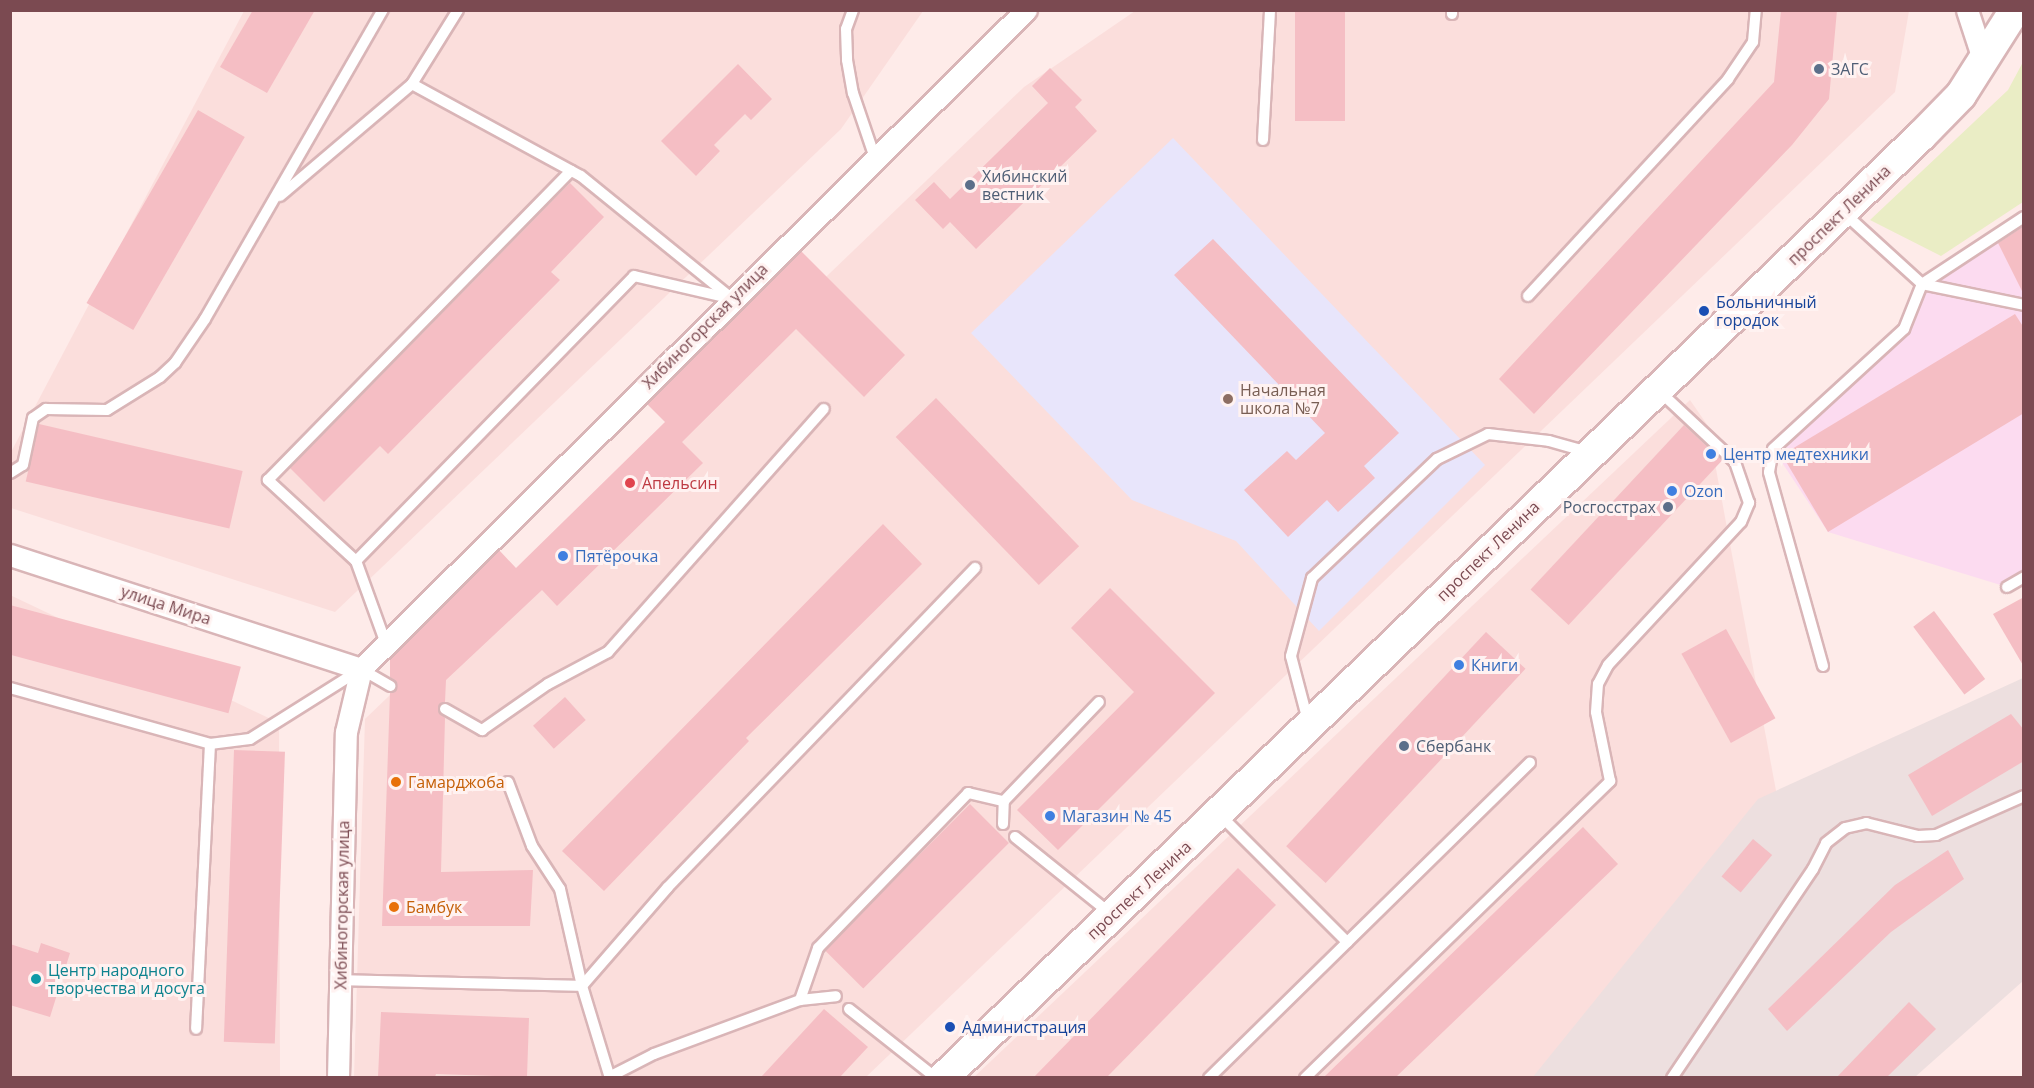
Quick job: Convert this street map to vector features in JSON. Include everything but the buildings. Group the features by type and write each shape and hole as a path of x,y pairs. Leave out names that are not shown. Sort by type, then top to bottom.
{"main road":[{"name":"проспект Ленина","path":"943,1077 1219,814 1308,725 1961,95 2015,10"}],"street":[{"name":"Хибиногорская улица","path":"338,1077 346,732 361,669 385,642 1026,10"},
{"path":"1967,10 1984,62"},
{"name":"улица Мира","path":"10,555 322,654 361,669"}],"lane":[{"path":"10,472 23,465 33,418 46,409 107,410 160,377 175,363 272,203 383,10"},
{"path":"272,203 412,84 458,10"},
{"path":"853,10 846,29 847,60 853,93 875,158"},
{"path":"1263,140 1270,10"},
{"path":"1528,296 1728,79 1753,42 1756,10"},
{"path":"412,84 571,171 733,299"},
{"path":"385,642 356,561 268,480 571,171"},
{"path":"1842,211 1922,284 2024,305"},
{"path":"1823,666 1769,472 1773,449 1904,329 1922,284 2024,217"},
{"path":"356,561 634,276 733,299"},
{"path":"1305,1077 1610,781 1596,712 1603,675 1742,522 1749,503 1736,462 1657,388"},
{"path":"445,709 482,730 548,684 608,652 824,408"},
{"path":"1308,725 1291,656 1312,578 1437,459 1488,434 1549,441 1590,452"},
{"path":"582,986 668,886 975,568"},
{"path":"2007,587 2024,578"},
{"path":"10,688 210,744 250,739 361,669 390,686"},
{"path":"1003,824 1004,801 1099,702"},
{"path":"196,1029 210,744"},
{"path":"1209,1077 1530,763"},
{"path":"508,782 532,846 560,889 582,986 610,1077 654,1054 800,1000 836,996"},
{"path":"800,1000 818,948 968,793 1004,801"},
{"path":"1672,1077 1813,869 1826,843 1845,828 1866,823 1918,836 1936,835 2024,796"},
{"path":"1219,814 1347,942"},
{"path":"1016,837 1112,915"},
{"path":"340,980 582,986"},
{"path":"849,1009 936,1077"}],"shaded area":[{"path":"244,11 923,11 841,129 335,612 11,508 11,452"},
{"path":"1135,11 1909,11 1895,92 866,1077 354,1078 365,719 1024,87"},
{"name":"Начальная школа №7","path":"1173,138 1485,465 1319,631 1236,541 1132,500 971,333"},
{"path":"2023,217 2023,584 2007,587 1828,532 1773,449 1904,329 1922,284"},
{"path":"1690,400 1708,426 1788,855 1535,1077 973,1078"},
{"path":"10,595 279,723 280,1077 11,1077"},
{"path":"2023,678 2023,981 1915,1077 1532,1078 1758,799"}],"green space":[{"path":"2023,62 2023,202 1941,256 1870,220 2008,90"}],"place":[{"name":"ЗАГС","path":"1819,69"},
{"name":"Хибинский вестник","path":"970,185"},
{"name":"Больничный городок","path":"1704,311"},
{"name":"Начальная школа №7","path":"1228,399"},
{"name":"Центр медтехники","path":"1711,454"},
{"name":"Апельсин","path":"630,483"},
{"name":"Ozon","path":"1672,491"},
{"name":"Росгосстрах","path":"1668,507"},
{"name":"Пятёрочка","path":"563,556"},
{"name":"Книги","path":"1459,665"},
{"name":"Сбербанк","path":"1404,746"},
{"name":"Гамарджоба","path":"396,782"},
{"name":"Магазин № 45","path":"1050,816"},
{"name":"Бамбук","path":"394,907"},
{"name":"Центр народного творчества и досуга","path":"36,979"},
{"name":"Администрация","path":"950,1027"}]}
